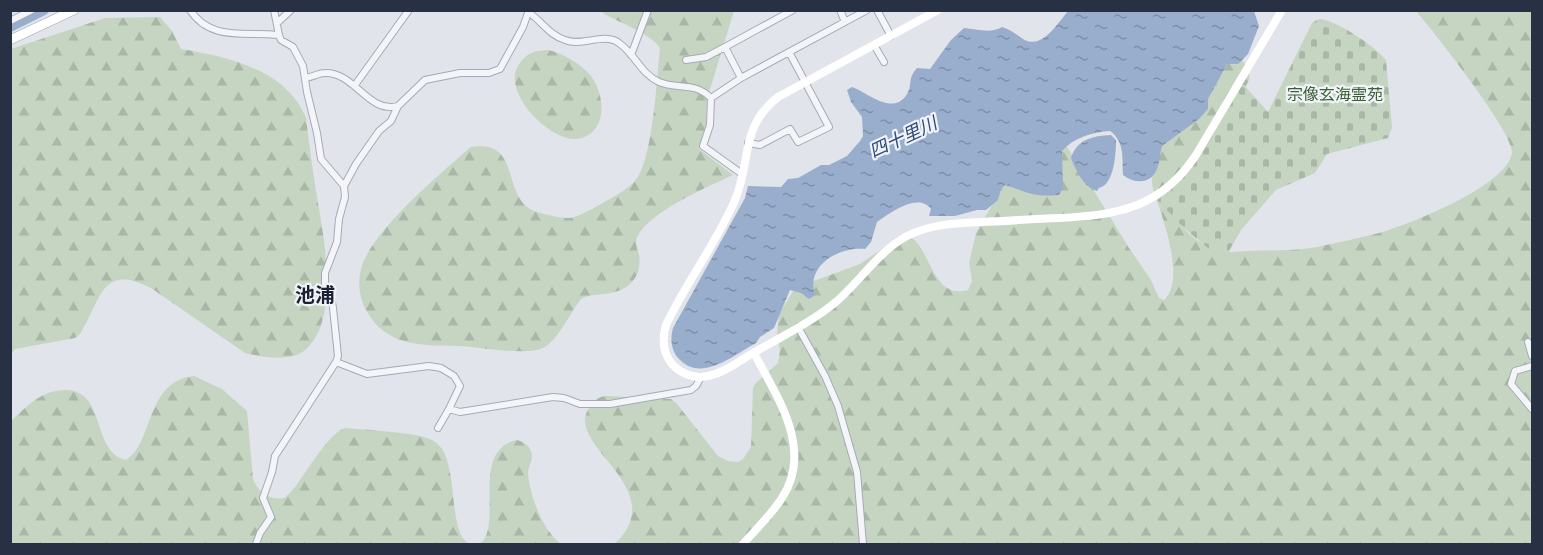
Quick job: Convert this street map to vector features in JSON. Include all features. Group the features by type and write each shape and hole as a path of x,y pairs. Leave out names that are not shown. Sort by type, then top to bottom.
{"main road":[{"path":"10,40 74,10"}],"street":[{"path":"10,21 32,10"},
{"path":"190,10 201,24 215,31 279,35 297,52 306,78 321,159 344,186 345,197 339,219 337,242 324,279 333,308 338,356 275,456 263,498 271,517 260,533 256,544"},
{"path":"274,10 279,35"},
{"path":"278,23 291,10"},
{"path":"355,85 409,10"},
{"path":"631,55 648,10"},
{"path":"686,60 706,57 793,10"},
{"path":"840,10 846,22"},
{"path":"711,98 741,78 867,10"},
{"path":"877,10 891,36"},
{"path":"938,10 778,97 765,109 753,126 734,202 670,317 664,332 664,347 672,364 683,373 701,377 720,372 798,327 838,300 898,241 918,231 952,224 1101,216 1127,210 1158,195 1180,177 1196,155 1282,10"},
{"path":"344,186 371,141 391,121 398,105 425,80 460,73 489,73 500,69 529,11 552,34 564,40 580,43 613,40 631,55 645,72 661,83 689,86 703,91 711,98"},
{"path":"873,45 884,62"},
{"path":"725,47 741,78"},
{"path":"748,143 760,145 790,129 798,142 829,127 789,52"},
{"path":"306,78 325,73 345,79 376,103 386,107 398,105"},
{"path":"711,98 710,125 703,146 742,174"},
{"path":"798,327 825,376 838,406 857,472 863,544"},
{"path":"1528,342 1533,356"},
{"path":"743,544 782,498 790,484 795,461 795,447 789,424 754,352"},
{"path":"336,362 367,374 429,366 441,368 454,376 460,386 438,428"},
{"path":"1533,366 1515,371 1511,384 1533,409"},
{"path":"449,409 464,412 553,397 580,404 610,404 691,390 701,377"}],"green space":[{"path":"600,11 734,11 707,99 706,124 699,149 733,175 677,202 650,222 640,232 636,242 640,263 633,281 625,288 613,293 582,298 554,339 543,348 514,351 418,344 406,342 384,331 366,310 360,294 362,266 369,252 394,219 471,147 486,147 497,151 504,158 521,201 530,209 550,215 567,218 579,216 614,197 634,182 646,157 650,139 660,48 649,37"},
{"path":"1416,11 1532,11 1532,544 613,544 622,537 628,527 632,509 629,493 620,477 589,434 585,421 589,408 596,399 607,396 671,399 718,456 728,461 738,462 743,459 751,447 753,388 778,363 779,314 795,288 860,264 904,234 920,247 945,287 955,291 968,290 972,281 969,263 976,233 992,205 993,182 1066,145 1151,280 1159,298 1164,300 1173,278 1173,262 1166,229 1153,189 1149,148 1133,94 1239,58 1246,65 1249,80 1178,220 1196,240 1221,251 1292,250 1371,235 1433,213 1475,191 1506,166 1512,153 1509,142 1501,125 1471,82"},
{"path":"160,17 172,31 181,49 218,56 254,68 285,88 297,101 306,118 327,275 323,319 316,337 304,351 291,357 267,357 245,353 151,288 134,281 122,280 112,282 105,288 80,334 75,338 15,349 11,354 11,49 105,18"},
{"name":"宗像玄海霊苑","path":"1319,19 1335,24 1355,35 1374,48 1386,60 1392,128 1388,138 1327,154 1315,173 1276,190 1241,230 1228,253 1214,253 1186,230 1157,200 1184,177 1195,163 1243,84 1268,112 1312,23"},
{"path":"548,50 566,56 577,63 596,84 601,113 599,123 586,136 576,139 565,138 554,132 542,124 522,101 515,77 518,66 530,54"},
{"path":"194,376 222,389 247,411 253,479 261,492 269,497 284,498 291,492 324,446 345,428 403,433 432,440 441,448 447,460 457,524 462,536 469,544 11,544 11,421 23,409 43,396 57,391 66,390 79,393 88,400 94,410 108,446 115,455 126,460 135,452 142,440 158,400 178,380"},
{"path":"517,440 531,451 528,474 531,492 543,522 561,544 480,544 487,534 494,458 503,447"}],"water":[{"name":"四十里川","path":"1069,10 1254,11 1259,26 1248,54 1238,64 1227,64 1208,99 1208,109 1199,119 1162,146 1156,172 1148,179 1138,181 1123,175 1120,145 1110,131 1084,136 1062,151 1063,188 1059,195 1037,195 1005,185 1001,189 998,200 986,210 955,216 929,216 931,209 925,204 912,203 904,206 877,222 871,242 865,249 836,254 820,266 813,284 815,295 809,299 801,293 790,290 774,328 760,337 756,343 728,360 707,368 688,366 679,359 672,344 673,328 745,198 748,186 781,187 788,179 798,178 821,165 829,165 847,156 860,141 863,136 862,117 851,102 847,90 852,87 887,103 901,101 907,94 912,75 917,68 930,69 951,40 964,28 988,31 1002,27 1030,42 1037,41 1049,34"},
{"path":"1111,135 1116,140 1113,168 1108,181 1097,191 1084,182 1071,158 1077,147 1086,140"}],"waterway":[{"path":"10,27 44,10"}],"district":[{"name":"池浦","path":"315,295"}]}
